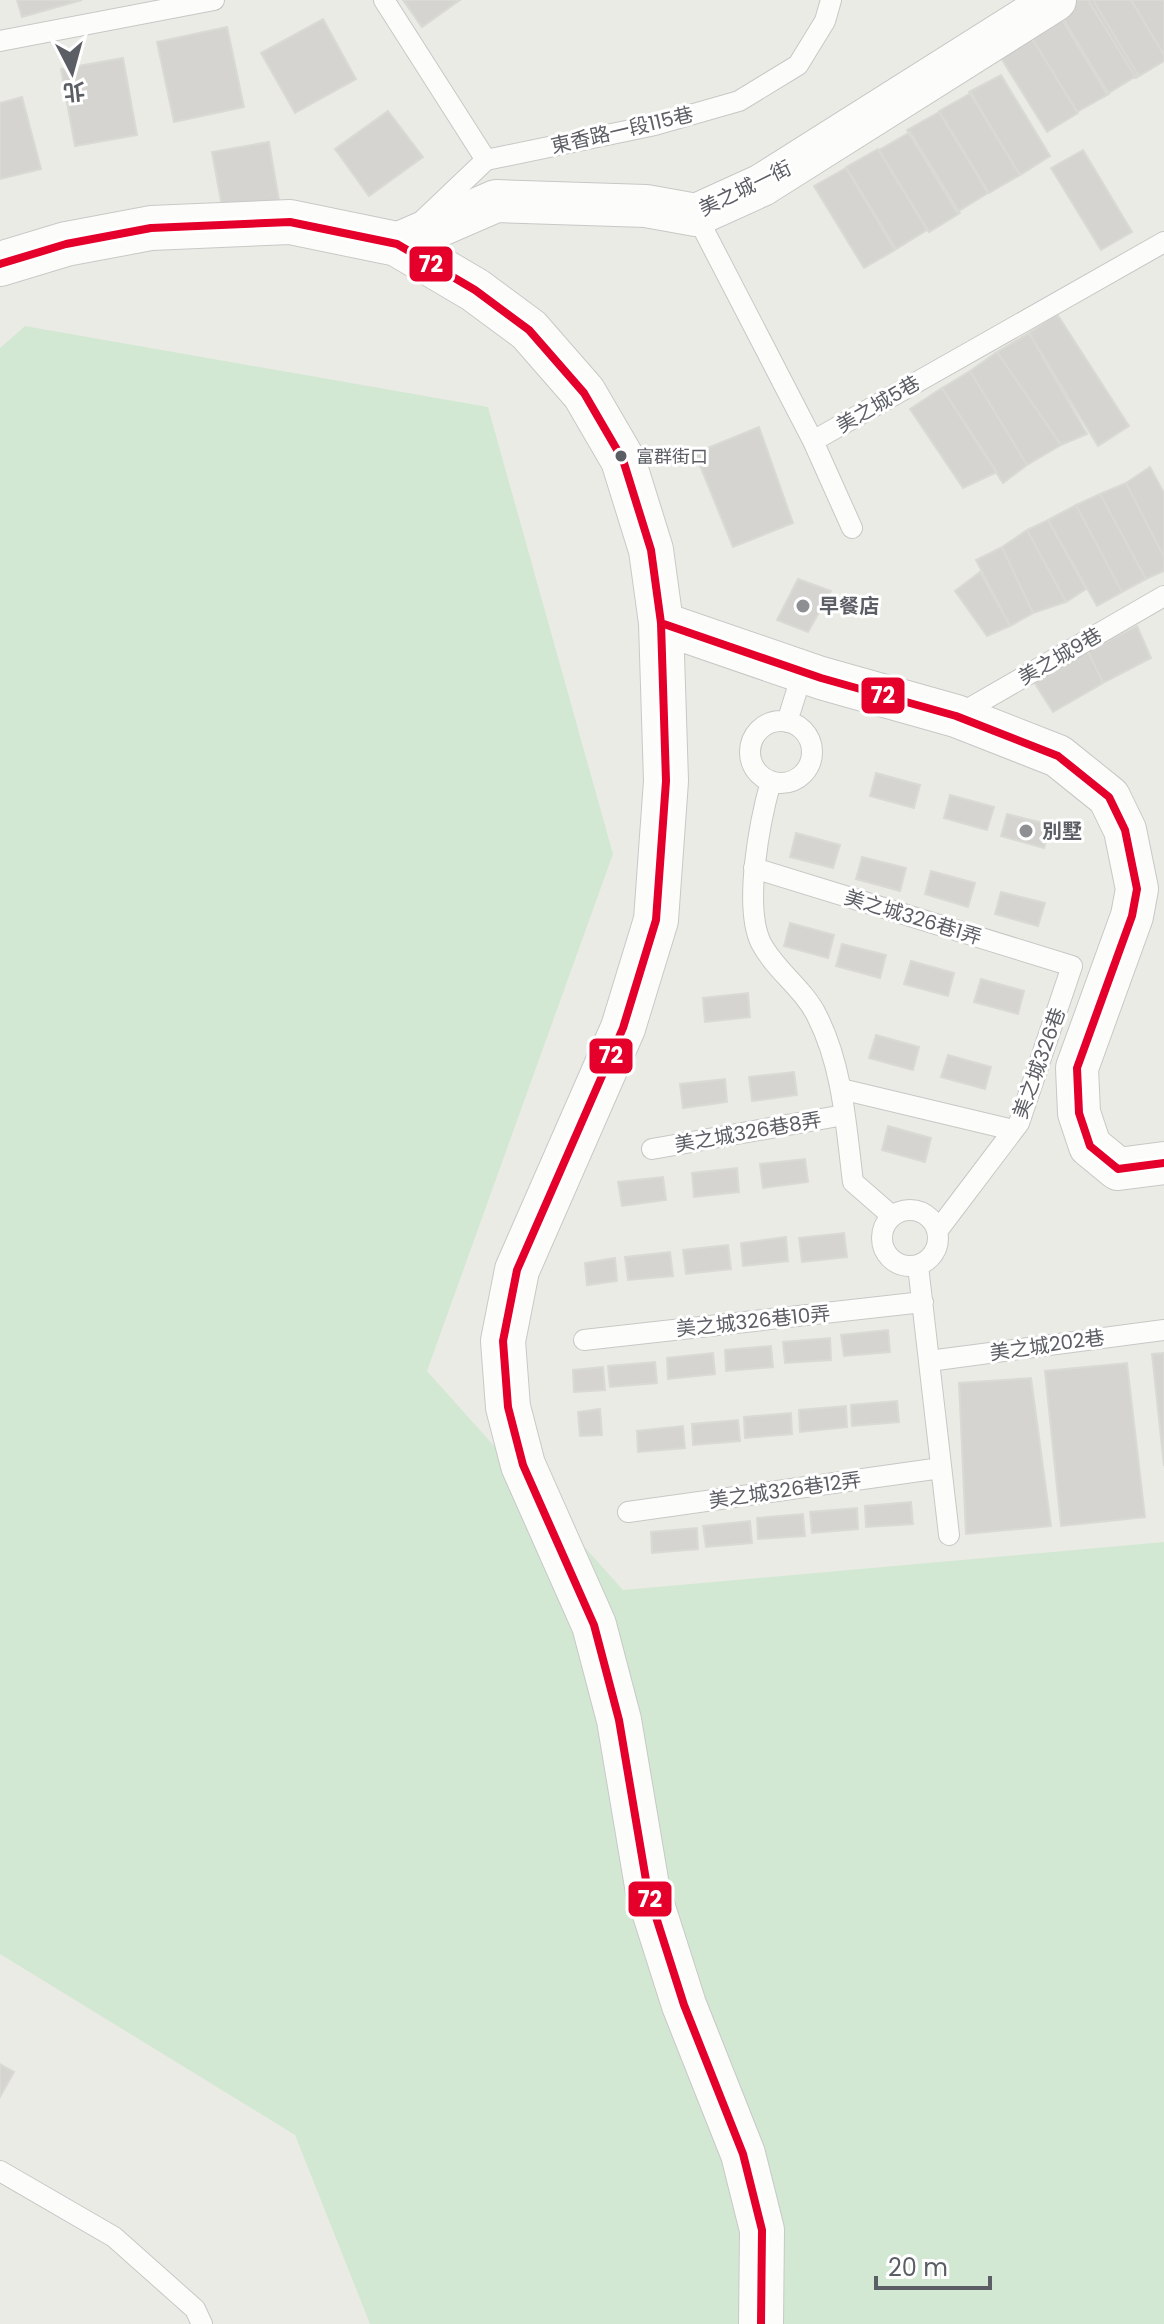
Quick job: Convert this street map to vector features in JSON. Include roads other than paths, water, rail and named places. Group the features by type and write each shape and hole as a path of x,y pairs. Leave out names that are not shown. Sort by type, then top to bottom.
{"street":[{"name":"美之城一街","path":"397,244 496,201 646,206 696,215 762,185 1055,0"},
{"path":"0,264 66,244 151,228 290,222 397,244 475,290 529,330 584,393 623,460 651,550 661,623 666,781 656,920 623,1028 517,1270 503,1341 508,1407 523,1465 594,1625 619,1720 648,1892 684,2005 743,2154 762,2230 761,2324"},
{"path":"661,623 803,671 956,716 1058,756 1109,797 1125,830 1137,889 1132,916 1077,1068 1079,1113 1090,1146 1118,1169 1164,1163"}],"lane":[{"path":"0,41 214,0"},
{"path":"384,0 486,160 397,244"},
{"name":"東香路一段115巷","path":"486,160 655,125 739,101 798,65 825,21 831,0"},
{"name":"美之城5巷","path":"696,215 813,441 1164,242"},
{"path":"813,441 852,528"},
{"name":"美之城9巷","path":"956,716 1164,596"},
{"path":"787,722 803,671"},
{"path":"787,722 797,725 810,740 812,760 800,777 791,782 771,781 755,768 750,749 753,739 767,724 787,722"},
{"path":"771,781 761,817 752,885 761,942 817,1015 841,1089 853,1182 892,1216"},
{"name":"美之城326巷1弄","path":"754,868 1072,966"},
{"name":"美之城326巷","path":"938,1230 1013,1130 1072,966"},
{"path":"841,1089 1013,1130"},
{"name":"美之城326巷8弄","path":"652,1149 844,1115"},
{"path":"913,1210 924,1213 938,1230 936,1252 918,1266 907,1267 888,1256 882,1235 892,1216 913,1210"},
{"path":"918,1266 949,1535"},
{"name":"美之城326巷10弄","path":"584,1340 923,1302"},
{"name":"美之城202巷","path":"929,1361 1164,1330"},
{"name":"美之城326巷12弄","path":"628,1512 941,1468"},
{"path":"0,2171 114,2237 195,2309 202,2324"}],"place":[{"name":"富群街口","path":"621,456"},
{"name":"早餐店","path":"803,606"},
{"name":"別墅","path":"1026,831"}]}
